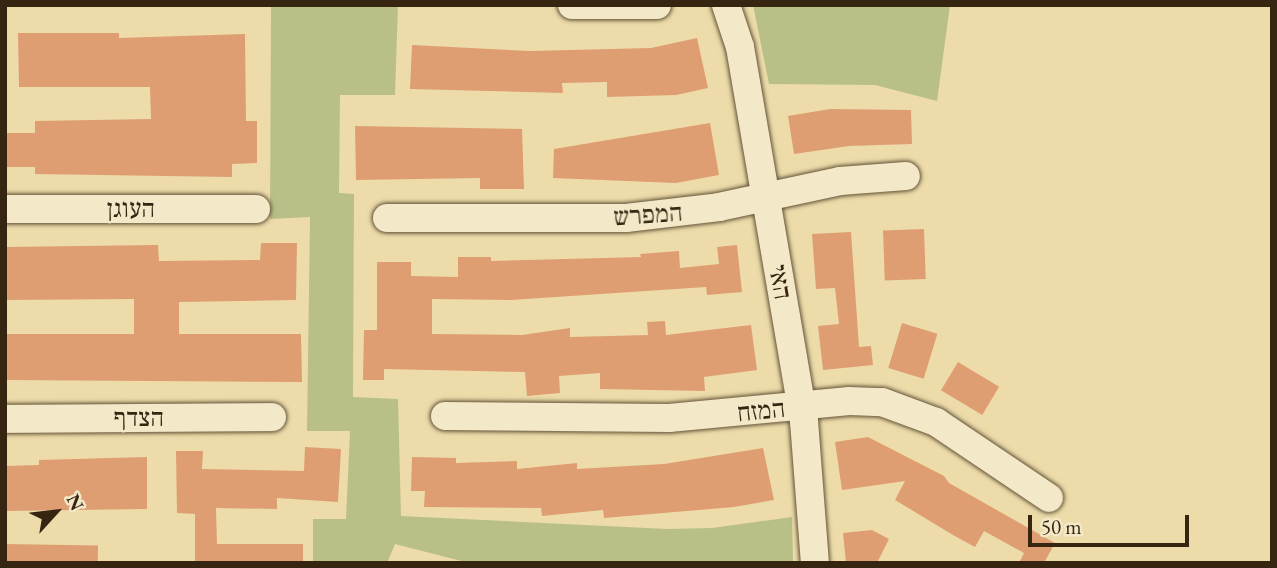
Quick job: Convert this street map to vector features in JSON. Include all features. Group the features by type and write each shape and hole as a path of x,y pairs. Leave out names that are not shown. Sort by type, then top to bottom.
{"street":[{"path":"572,5 657,5"},
{"name":"האי","path":"726,5 740,47 801,407 815,563"},
{"name":"המפרש","path":"387,218 626,219 766,198 840,181 906,176"},
{"name":"העוגן","path":"5,209 256,209"},
{"name":"המזח","path":"445,416 669,418 849,401 909,409 1049,498"},
{"name":"הצדף","path":"5,419 272,417"}],"green space":[{"path":"271,5 398,5 395,95 340,95 339,193 354,194 353,397 398,399 401,516 667,529 712,528 792,517 793,563 469,563 395,544 387,563 313,563 313,519 346,519 350,431 307,431 310,217 270,219"},
{"path":"753,5 950,5 937,101 875,85 769,84"}],"building":[{"path":"18,33 119,33 119,38 245,34 246,121 257,121 257,163 232,164 232,177 35,174 35,167 5,167 5,133 35,133 35,121 151,119 150,87 19,87"},
{"path":"697,38 708,88 676,95 607,97 607,82 562,83 563,93 410,89 412,45 530,51 651,48"},
{"path":"830,109 911,110 912,144 849,146 794,154 788,116"},
{"path":"710,123 719,175 676,183 553,178 554,149"},
{"path":"355,126 522,129 524,189 480,189 480,178 356,180"},
{"path":"924,229 926,279 885,280 883,230"},
{"path":"851,232 859,347 871,346 873,365 823,370 818,326 839,324 835,288 816,289 812,234"},
{"path":"261,243 297,243 296,300 179,302 179,334 301,334 302,382 6,380 5,334 134,334 134,299 5,300 5,247 158,245 159,261 260,260"},
{"path":"737,245 742,292 707,295 706,287 511,300 432,299 432,334 522,335 570,328 570,337 648,335 647,322 665,321 666,335 751,325 757,370 704,377 705,391 600,389 600,373 559,376 560,393 527,396 525,372 384,369 384,380 363,380 364,330 377,330 377,262 411,262 411,276 458,277 458,257 491,257 491,261 641,257 640,254 679,251 680,268 719,264 717,247"},
{"path":"902,323 937,334 924,379 888,368"},
{"path":"958,362 999,387 982,415 941,390"},
{"path":"868,437 944,476 949,483 1055,543 1044,563 1019,563 1024,553 984,531 975,547 953,535 895,500 905,481 842,490 835,442"},
{"path":"305,447 341,449 338,502 277,498 277,509 216,508 217,544 303,544 303,563 195,563 195,514 177,513 176,451 203,451 202,469 304,471"},
{"path":"763,448 774,500 734,507 604,518 603,510 542,516 541,508 424,507 425,491 411,491 412,457 456,458 456,463 517,461 517,469 577,463 577,469 664,464"},
{"path":"147,457 147,509 5,511 5,466 39,465 39,460"},
{"path":"872,530 889,539 877,563 846,563 843,533"},
{"path":"5,544 98,546 98,563 5,563"}]}
